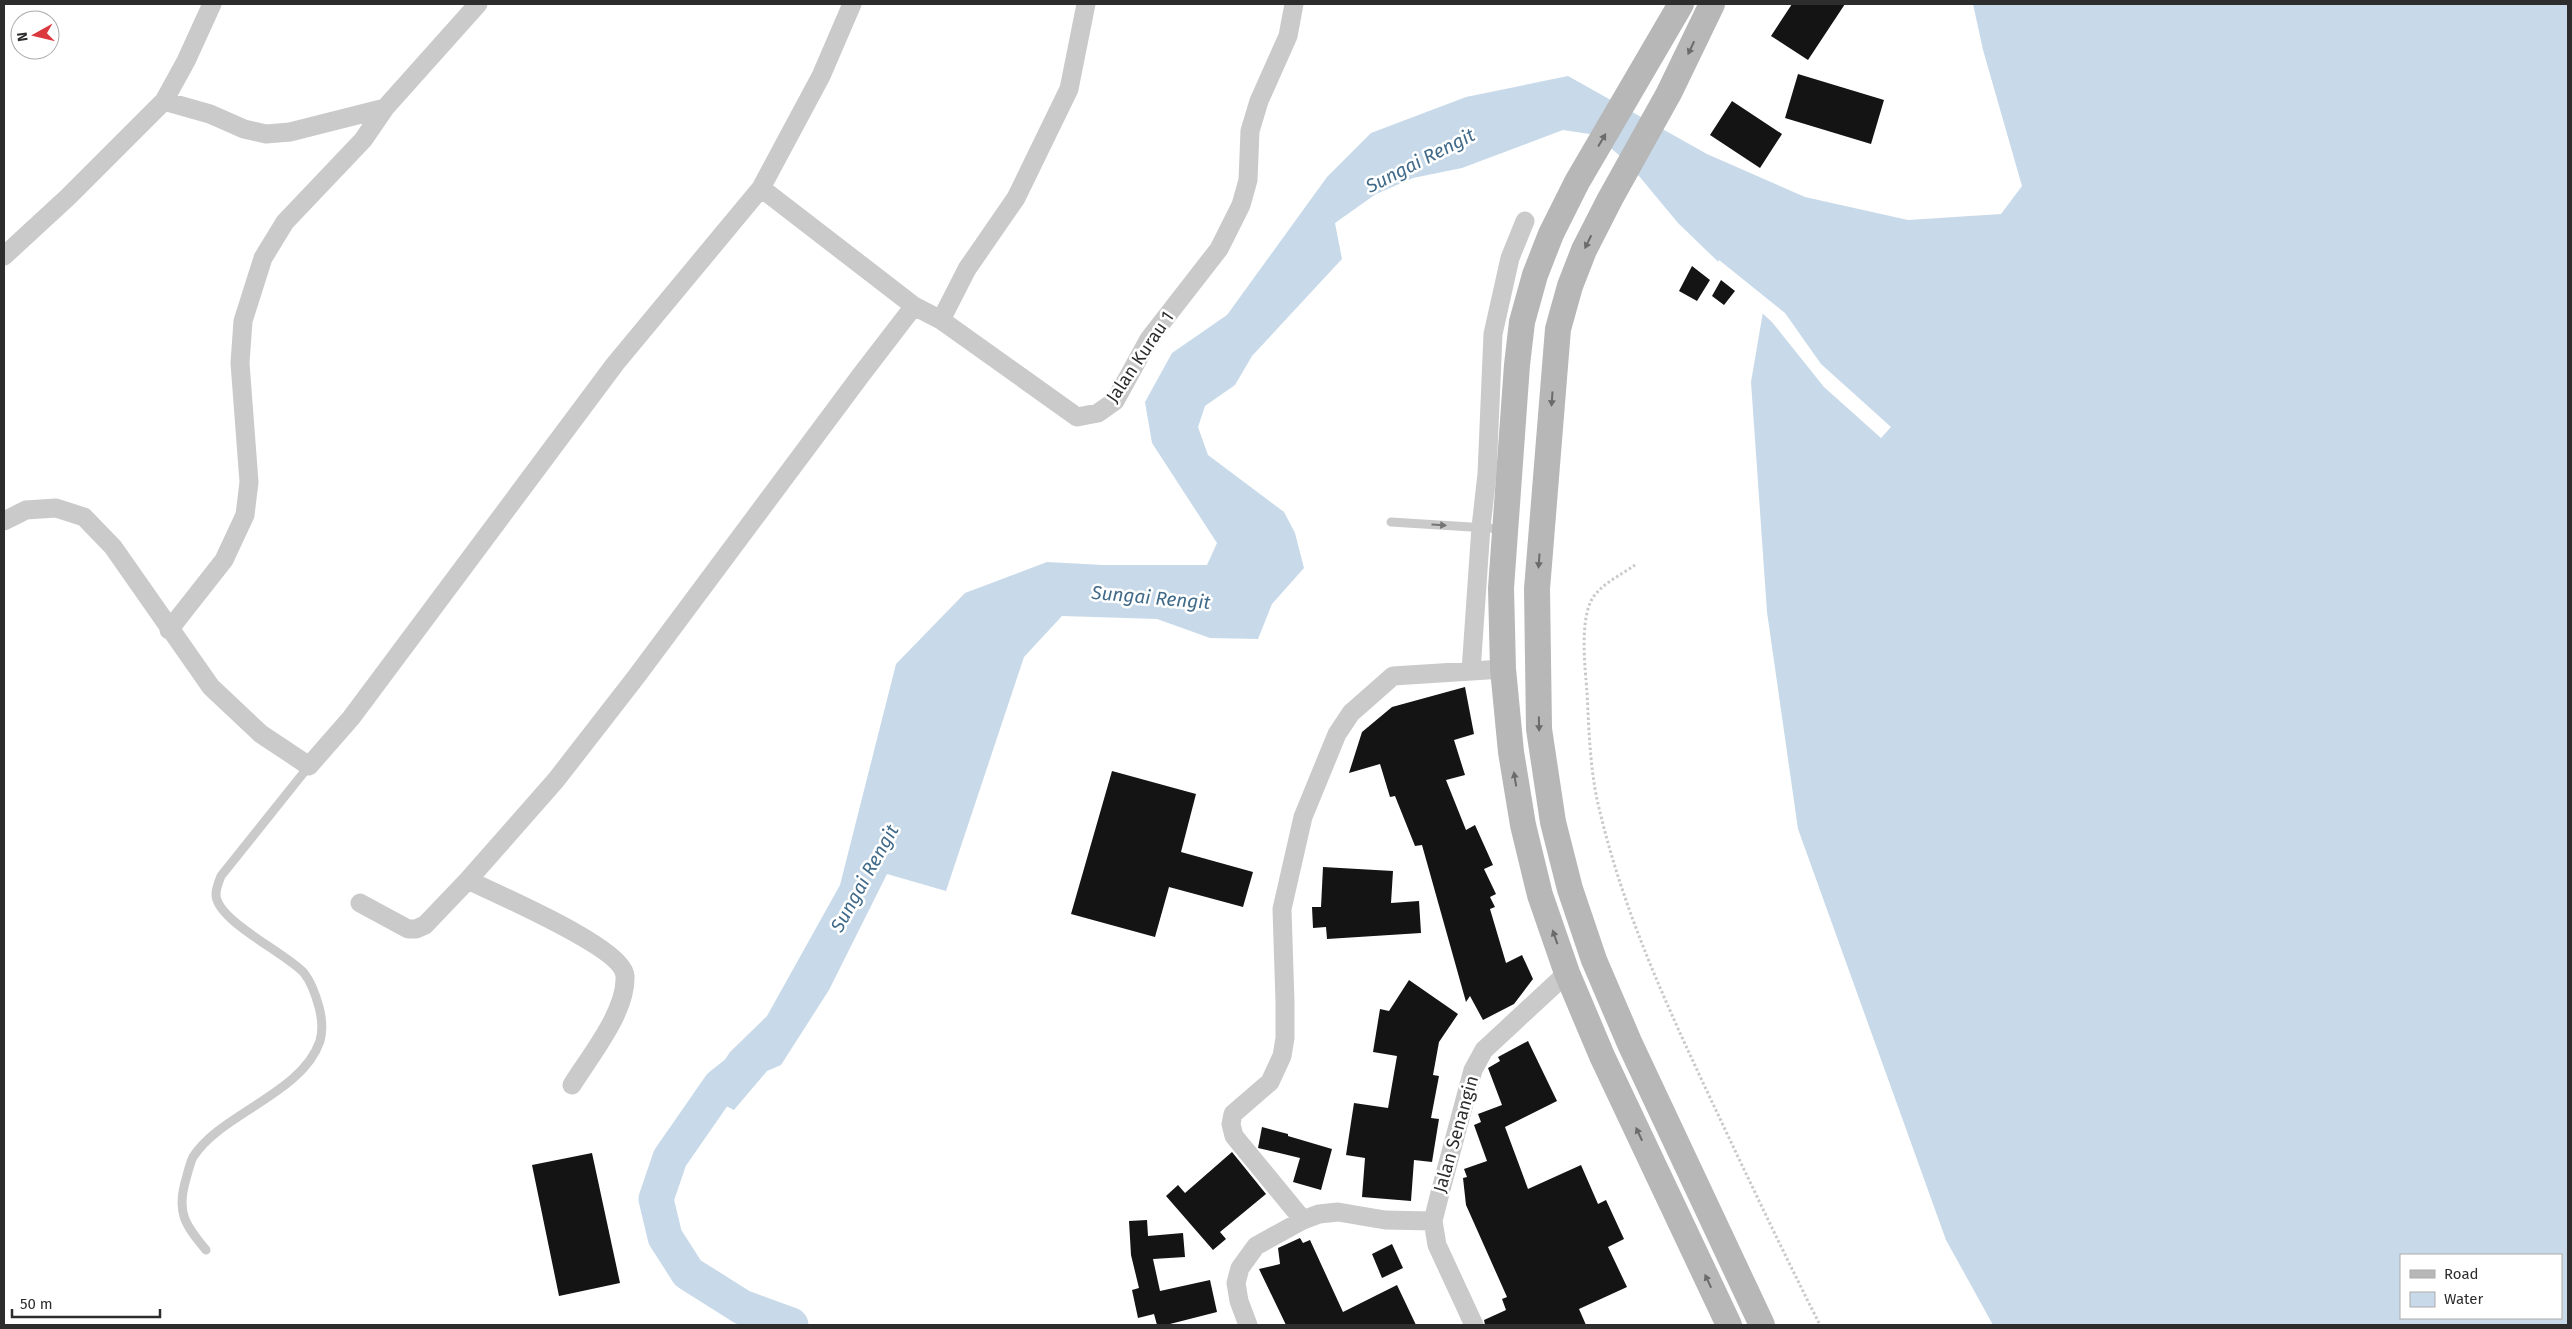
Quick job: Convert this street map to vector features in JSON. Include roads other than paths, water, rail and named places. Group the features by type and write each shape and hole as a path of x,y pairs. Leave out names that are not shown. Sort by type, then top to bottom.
{"main road":[{"path":"1712,4 1669,93 1584,250 1570,286 1558,329 1537,589 1539,729 1553,822 1570,889 1594,960 1630,1044 1762,1325"},
{"path":"1680,5 1577,182 1551,234 1535,274 1522,322 1493,528 1501,588 1503,669 1511,752 1523,825 1540,895 1567,974 1602,1056 1730,1325"}],"street":[{"path":"4,256 68,197 164,101 186,61 212,4"},
{"path":"169,630 224,560 245,515 249,482 240,363 242,329 263,258 285,222 363,140 385,108 478,4"},
{"path":"4,521 26,510 56,508 84,517 113,547 169,630 211,687 261,734 309,766 351,718 615,364 761,188 821,76 852,4"},
{"path":"941,320 967,269 1016,198 1069,89 1086,4"},
{"name":"Jalan Kurau 1","path":"761,188 914,306 941,320 1077,417 1098,413 1115,401 1149,339 1220,249 1241,205 1248,180 1250,131 1259,101 1288,36 1294,4"},
{"path":"164,101 210,114 244,129 266,134 290,132 385,108"},
{"path":"1471,671 1493,528 1487,474 1493,334 1510,258 1524,220"},
{"path":"360,903 408,929 416,929 425,924 468,880 556,780 636,677 914,306"},
{"path":"1304,1220 1234,1136 1231,1124 1233,1114 1270,1082 1282,1056 1285,1002 1282,909 1303,817 1338,734 1351,713 1393,676 1503,669"},
{"path":"468,880 582,936 618,961 625,974 624,991 618,1011 572,1085"},
{"name":"Jalan Senangin","path":"1474,1325 1437,1245 1432,1220 1473,1070 1484,1050 1567,974"},
{"path":"1248,1325 1239,1300 1236,1283 1240,1268 1256,1246 1304,1220 1320,1214 1338,1212 1385,1220 1432,1220"}],"lane":[{"path":"1391,522 1493,528"},
{"path":"206,1250 187,1227 182,1210 181,1194 193,1158 207,1142 299,1074 315,1053 320,1039 322,1020 315,993 304,973 222,911 215,894 221,876 309,766"}],"water":[{"path":"1973,4 2568,4 2568,1325 1993,1325 1946,1240 1798,829 1767,612 1751,382 1764,306 1678,223 1629,164 1596,135 1563,130 1462,168 1413,178 1376,194 1335,223 1342,259 1252,356 1235,385 1205,406 1198,427 1208,455 1284,512 1295,533 1304,568 1272,604 1258,639 1210,638 1157,619 1062,616 1024,657 946,891 887,874 829,990 781,1065 767,1071 734,1110 702,1094 730,1052 767,1016 840,885 896,664 965,593 1047,562 1103,565 1207,565 1217,543 1152,443 1145,402 1172,353 1227,315 1327,177 1371,133 1466,97 1568,76 1707,154 1805,197 1908,220 2001,214 2022,186 1983,50"}],"waterway":[{"name":"Sungai Rengit","path":"745,1066 720,1086 670,1158 656,1199 665,1237 688,1273 742,1307 791,1325"}]}
